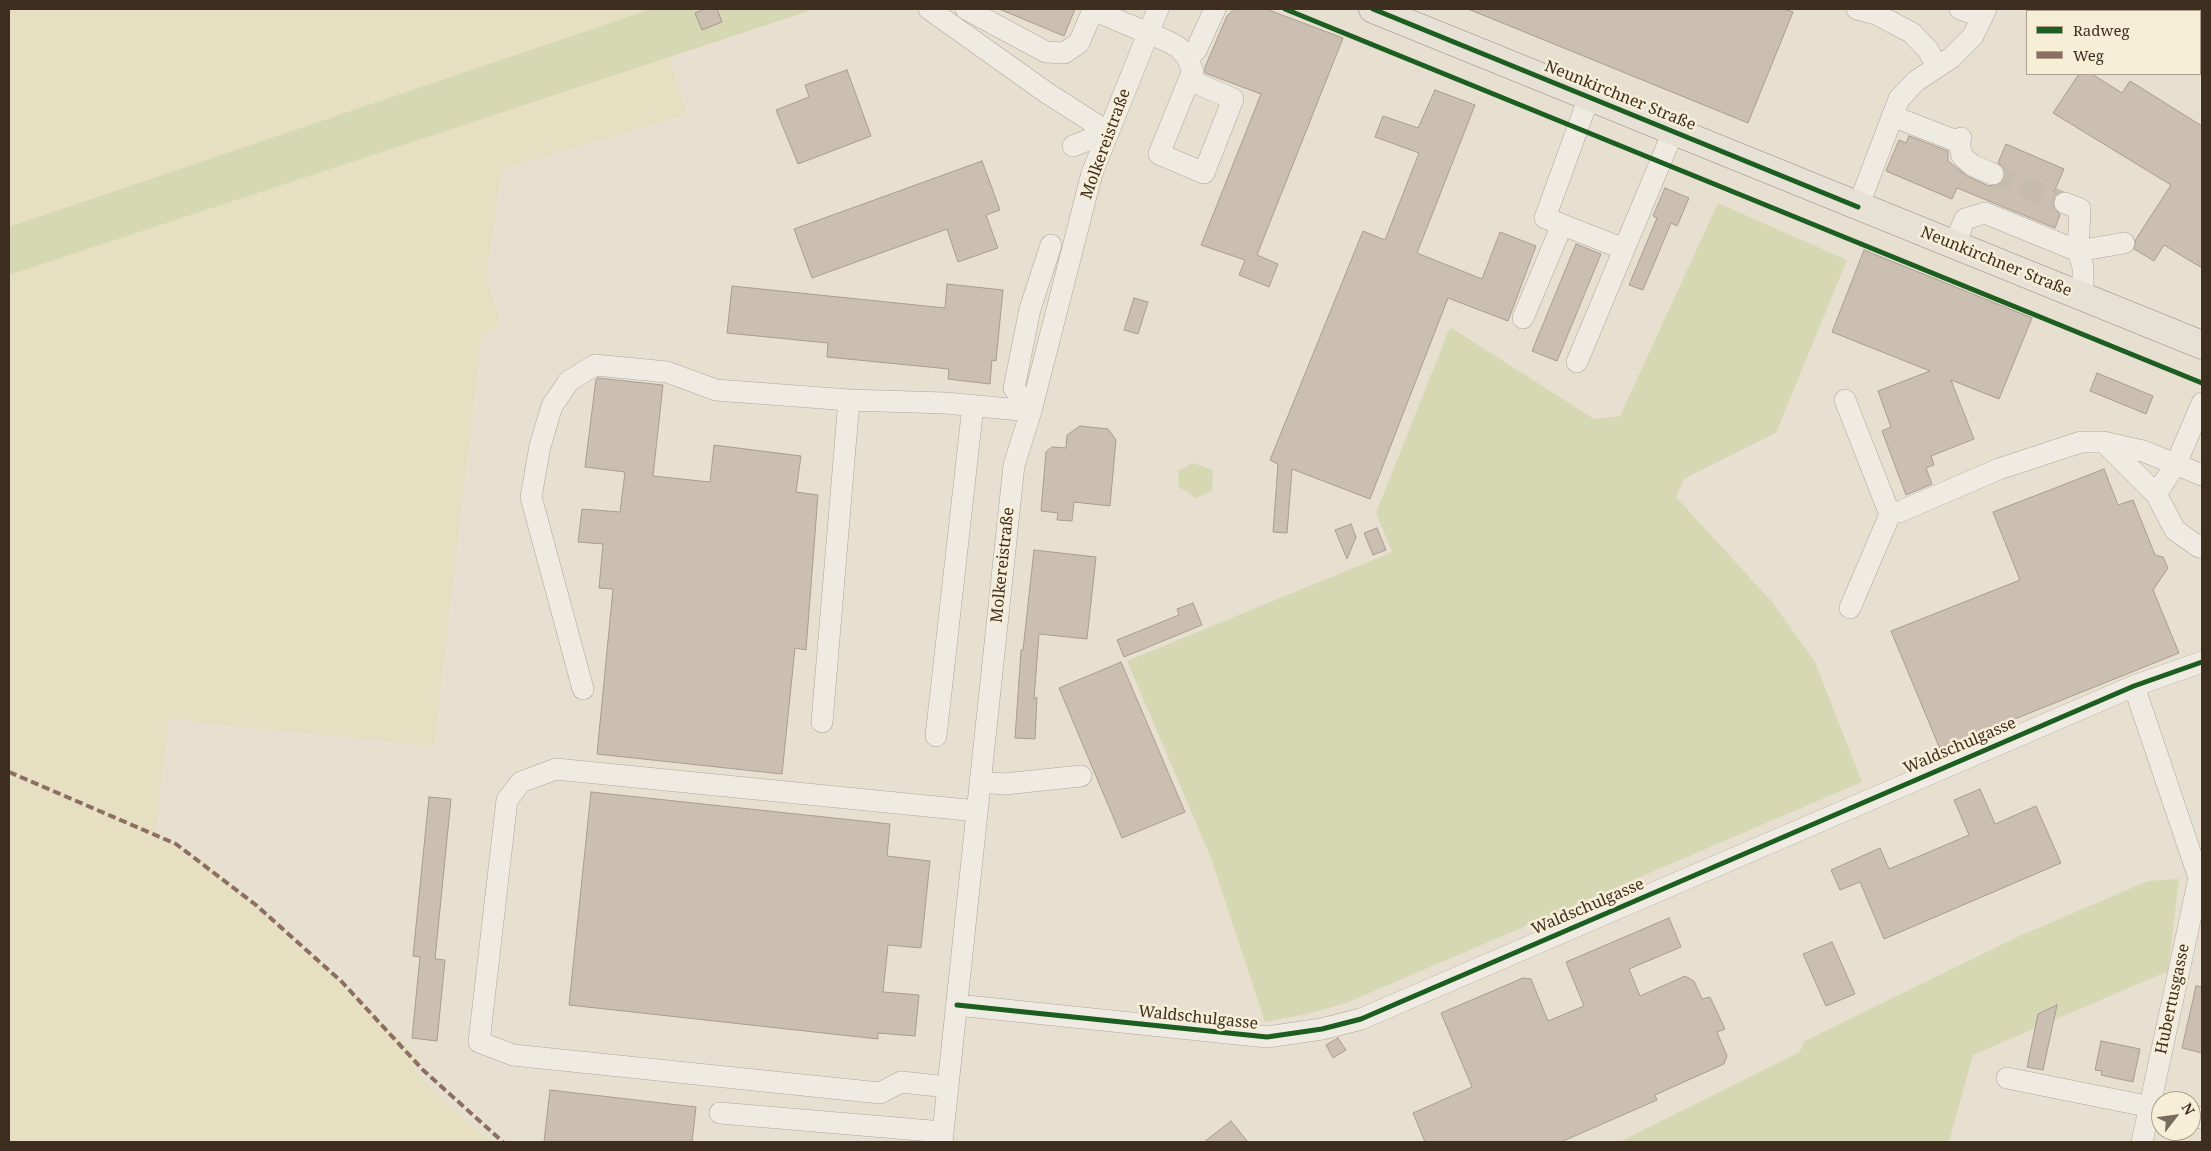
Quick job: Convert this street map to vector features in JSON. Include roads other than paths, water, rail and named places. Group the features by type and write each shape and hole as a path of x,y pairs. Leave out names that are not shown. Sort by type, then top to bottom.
{"main road":[{"name":"Neunkirchner Straße","path":"1373,9 2202,345"}],"street":[{"path":"929,9 1047,93 1108,132"},
{"path":"966,9 1046,52 1064,53 1079,43 1093,10 1178,47 1187,57 1193,72 1189,80"},
{"name":"Molkereistraße","path":"942,1137 1014,465 1031,411 1092,173 1158,9"},
{"path":"1187,57 1196,50 1215,9"},
{"path":"1857,9 1876,14 1912,33 1928,50 1937,66"},
{"path":"1858,206 1899,100 1916,81 1951,58 1973,36 1984,13 1960,9"},
{"path":"1589,97 1545,218 1624,249"},
{"path":"1892,116 1960,140 1962,156 1972,165 1993,174"},
{"path":"1073,146 1108,132"},
{"path":"1578,362 1673,132"},
{"path":"2065,203 2080,209 2078,251 2083,267 2083,296"},
{"path":"1954,245 1965,219 1985,213 2078,251 2124,243"},
{"path":"1523,318 1562,225"},
{"path":"1031,411 1014,388 1044,244 1076,235"},
{"path":"584,689 531,496 540,446 552,406 569,381 595,365 667,372 716,390 1031,411"},
{"path":"822,722 849,400"},
{"path":"1845,400 1886,507 1891,512 1899,512 1999,469 2075,444 2103,442 2143,451 2202,475"},
{"path":"2156,494 2176,464 2202,402"},
{"path":"936,736 973,406"},
{"path":"2103,442 2156,494 2175,530 2201,546"},
{"path":"1850,608 1891,512"},
{"name":"Waldschulgasse","path":"956,1006 1266,1037 1322,1029 1361,1019 2134,686 2202,662"},
{"name":"Hubertusgasse","path":"2134,686 2201,878 2158,1091"},
{"path":"948,1087 902,1082 880,1093 513,1055 480,1042 506,800 521,782 556,769 977,811"},
{"path":"981,782 1004,784 1081,776"},
{"path":"2007,1078 2151,1107"},
{"path":"720,1113 942,1137"},
{"name":"Hubertusgasse","path":"2142,1142 2151,1118"}],"tunnel":[{"path":"1993,174 2065,203"}]}
